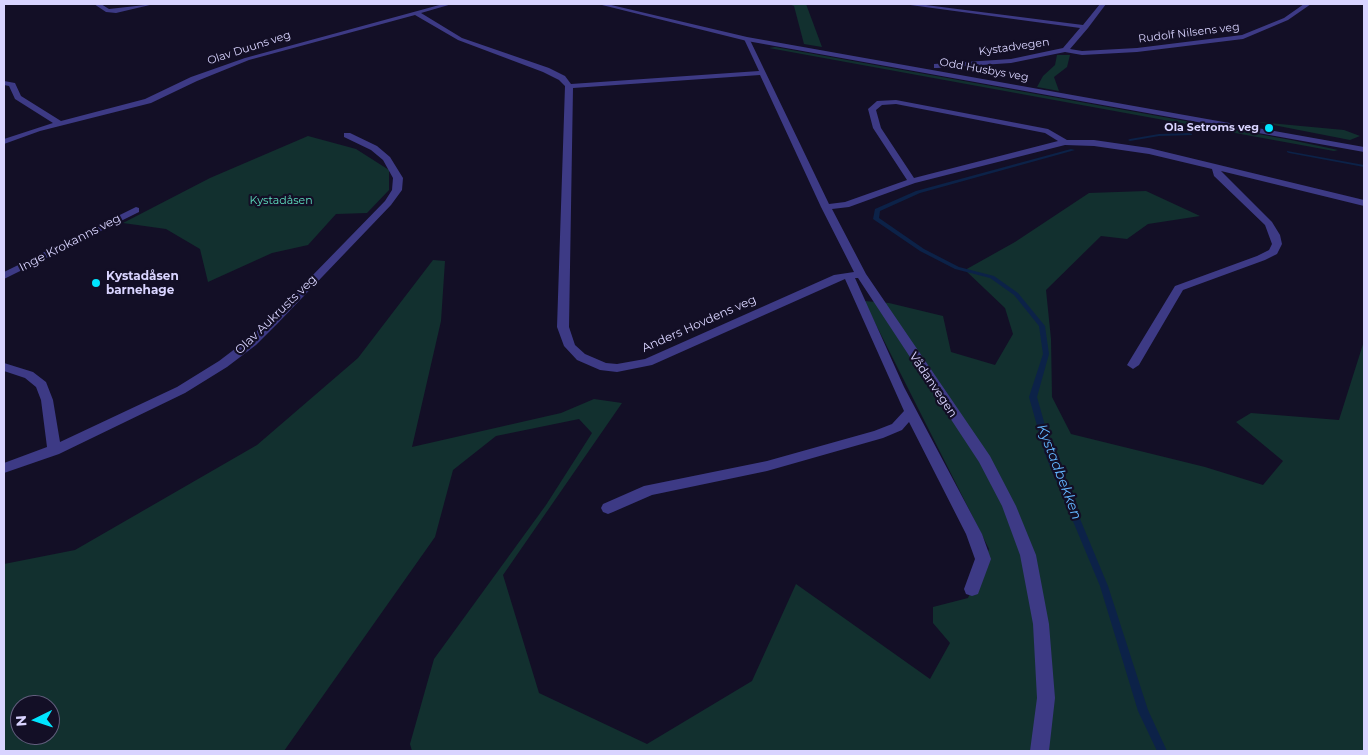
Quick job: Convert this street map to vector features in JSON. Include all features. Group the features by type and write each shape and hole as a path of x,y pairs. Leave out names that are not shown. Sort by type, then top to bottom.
{"street":[{"path":"97,4 108,11 151,4"},
{"name":"Olav Duuns veg","path":"4,142 59,123 148,101 194,79 247,59 449,4"},
{"name":"Odd Husbys veg","path":"601,4 747,39 1364,150"},
{"path":"906,4 1086,27"},
{"name":"Kystadvegen","path":"937,66 1011,61 1065,50 1086,27 1103,4"},
{"name":"Rudolf Nilsens veg","path":"1065,50 1082,53 1137,50 1231,39 1270,27 1308,4"},
{"path":"416,13 460,39 546,70 562,78 569,86 762,74"},
{"name":"Vådanvegen","path":"747,39 826,207 911,412 974,534 983,559 972,588"},
{"path":"4,83 12,85 18,97 59,123"},
{"name":"Anders Hovdens veg","path":"569,86 563,327 570,346 582,357 604,367 617,368 648,362 838,278 854,275"},
{"path":"912,181 877,128 872,109 880,102 896,102 1048,131 1065,142"},
{"name":"Olav Aukrusts veg","path":"4,468 54,450 173,394 223,364 252,342 274,321 388,203 397,190 398,178 395,169 388,159 374,148 347,135"},
{"path":"826,207 846,205 912,181 1065,142 1094,143 1148,151 1364,203"},
{"path":"1133,365 1179,288 1273,252 1276,244 1275,235 1269,224 1217,174 1216,167"},
{"name":"Inge Krokanns veg","path":"4,276 136,210"},
{"name":"Vådanvegen","path":"854,275 881,307 985,460 1009,506 1028,555 1041,624 1046,698 1040,751"},
{"path":"4,367 29,375 42,384 47,400 54,450"},
{"path":"608,508 649,490 767,466 878,435 897,427 911,412"}],"green space":[{"path":"788,4 806,4 822,47 804,44 794,6"},
{"path":"775,47 1338,150 1334,151 769,48"},
{"path":"1057,55 1070,55 1067,67 1054,77 1059,91 1037,87 1043,76 1055,65"},
{"path":"1258,122 1344,130 1360,136 1350,140"},
{"name":"Kystadåsen","path":"308,136 356,149 389,170 389,190 367,213 336,214 308,245 272,253 208,282 200,249 166,229 123,223 210,178"},
{"path":"1146,191 1200,216 1148,224 1127,239 1101,236 1046,290 1051,339 1052,397 1071,434 1205,467 1263,485 1283,461 1236,422 1251,413 1339,420 1364,341 1364,751 412,751 410,744 434,659 546,505 592,433 579,419 496,436 453,470 435,537 284,751 4,751 4,564 75,550 257,445 358,358 433,260 445,261 441,321 412,447 561,413 594,399 622,403 503,575 539,693 647,744 752,681 796,584 930,679 950,643 933,623 933,607 968,598 989,549 864,301 889,303 943,316 951,352 995,365 1013,334 1005,308 965,270 1015,242 1089,193"}],"waterway":[{"name":"Kystadbekken","path":"1130,140 1159,135 1190,134"},
{"name":"Kystadbekken","path":"1073,150 918,192 877,210 876,219 922,250 957,268 992,277 1016,294 1042,326 1046,354 1033,397 1049,454 1104,586 1143,711 1162,751"},
{"name":"Kystadbekken","path":"1289,152 1364,166"}],"place":[{"name":"Ola Setroms veg","path":"1269,128"},
{"name":"Kystadåsen barnehage","path":"96,283"}]}
